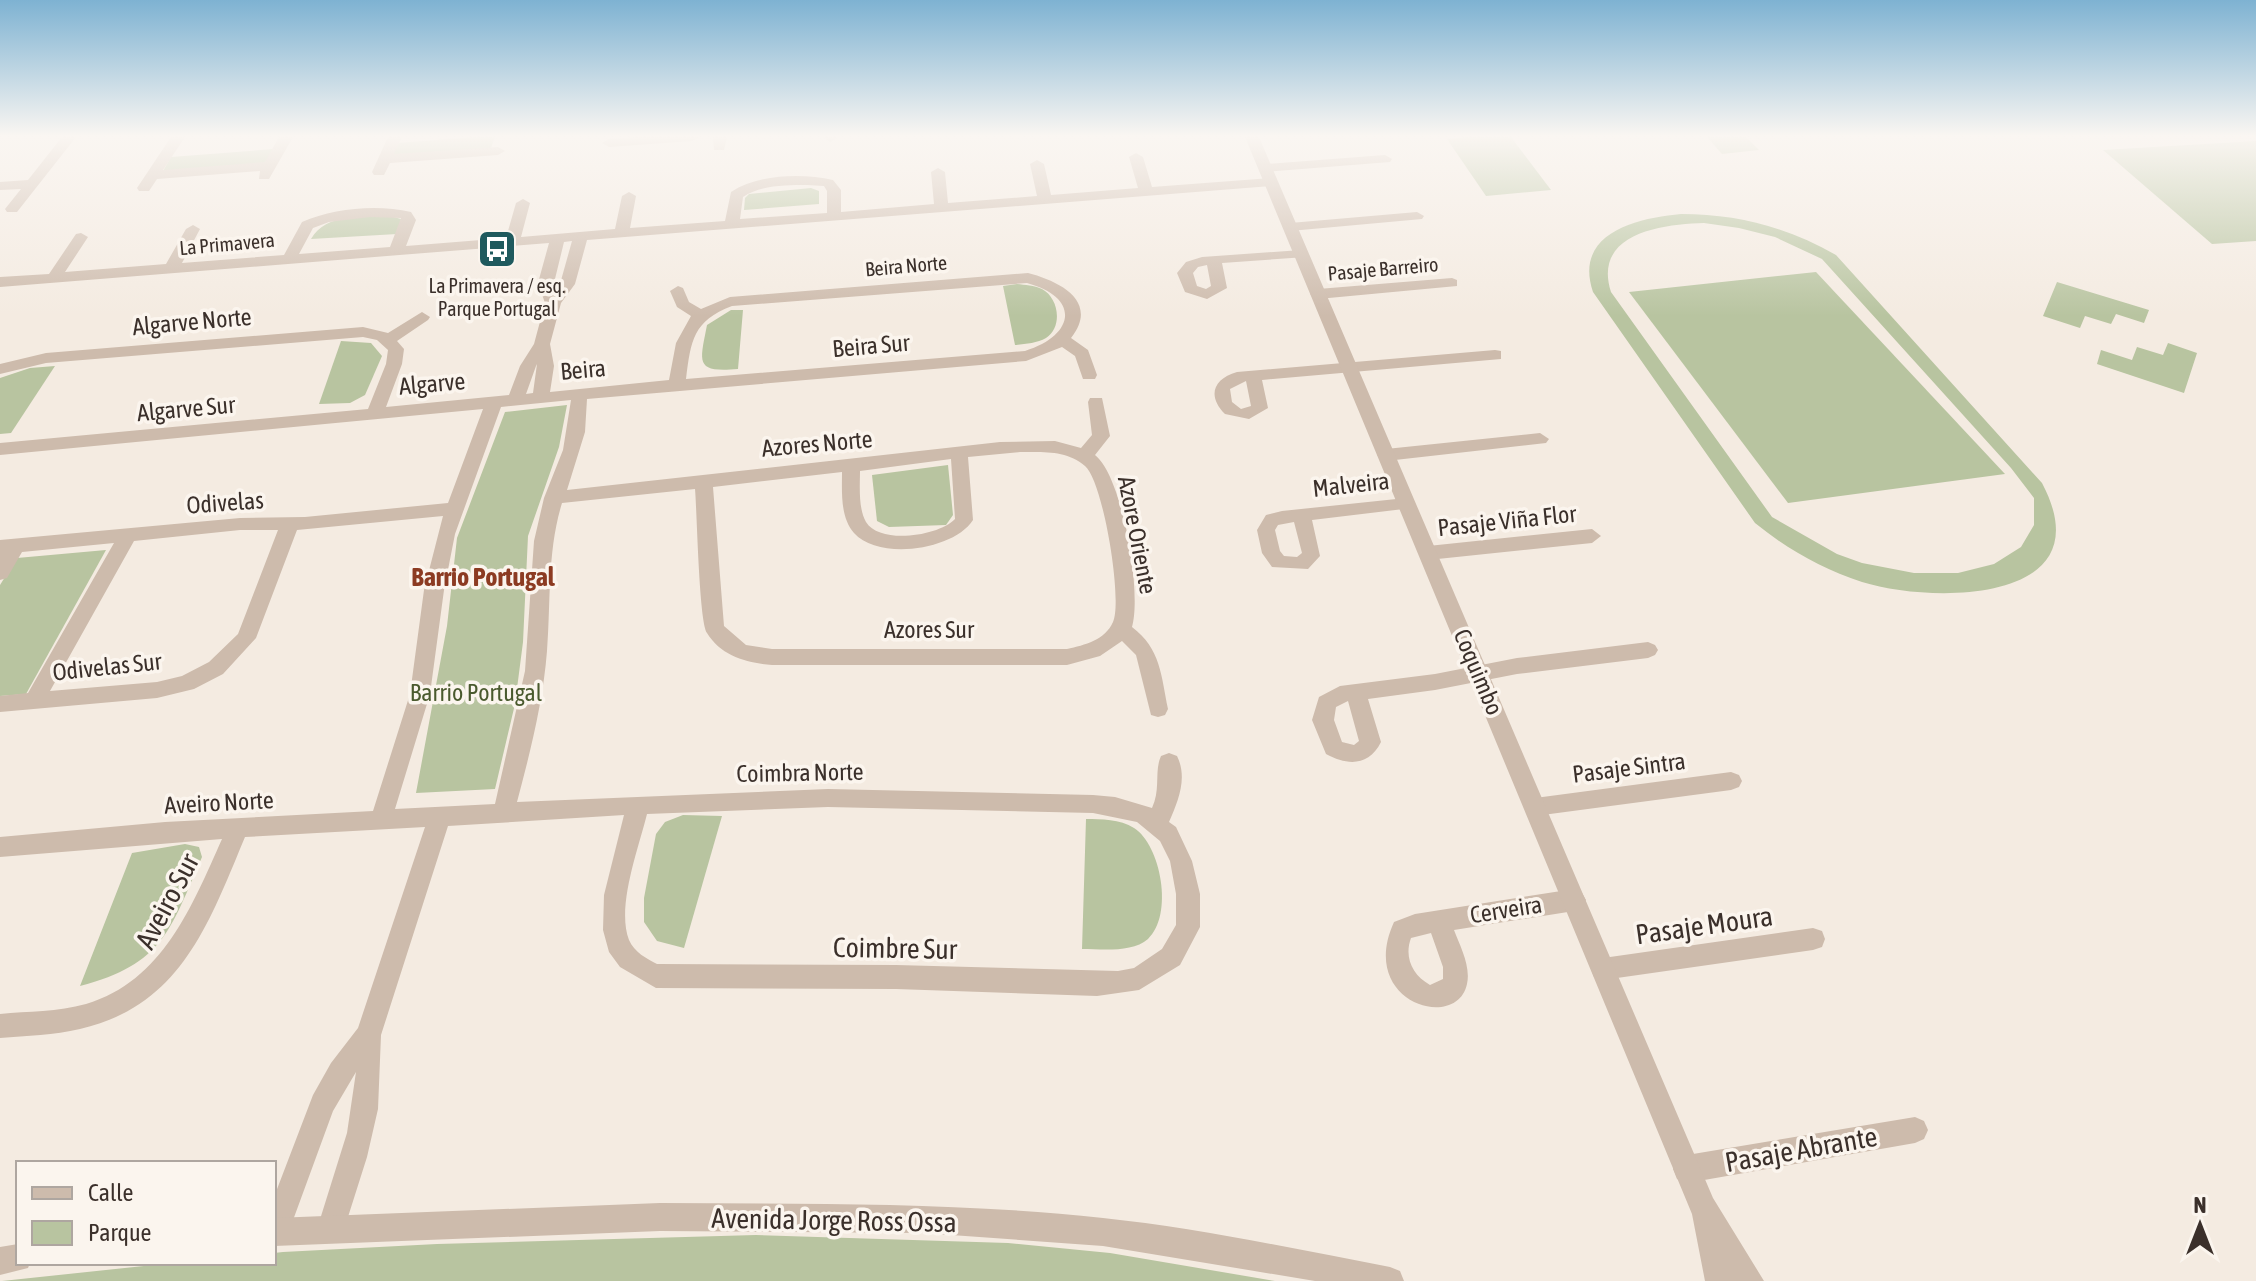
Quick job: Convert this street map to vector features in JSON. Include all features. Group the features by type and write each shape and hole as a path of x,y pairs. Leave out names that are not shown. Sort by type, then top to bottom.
{"street":[{"path":"12,209 21,197"},
{"path":"622,233 629,197"},
{"path":"732,224 736,197"},
{"path":"834,197 834,216"},
{"path":"940,197 941,208"},
{"name":"La Primavera","path":"0,282 1086,197"},
{"name":"Coquimbo","path":"1277,197 1703,1208 1719,1281"},
{"path":"512,242 523,203"},
{"path":"289,259 307,225 329,217 406,215 409,220 396,251"},
{"path":"1290,227 1417,216"},
{"path":"171,269 193,229"},
{"path":"516,400 528,366 542,344 553,303 567,284 581,236"},
{"path":"54,278 81,237"},
{"path":"553,303 546,283 558,238"},
{"path":"1214,262 1301,254"},
{"name":"Beira Norte","path":"700,315 719,305 742,300 1028,278 1055,286 1067,298 1073,320 1064,340"},
{"name":"Pasaje Barreiro","path":"1318,294 1452,283"},
{"path":"677,385 686,332 700,315 682,304 678,291"},
{"path":"375,413 396,356 396,349 388,340 422,317"},
{"name":"Algarve Norte","path":"0,369 34,359 351,333 374,334 388,340"},
{"path":"1064,340 1082,354 1089,375"},
{"name":"Beira Sur","path":"677,385 1026,356 1052,349 1064,340"},
{"path":"541,398 546,366 542,344"},
{"path":"1253,376 1495,355"},
{"name":"Beira","path":"494,402 677,385"},
{"path":"504,811 530,699 536,653 539,575 553,498 578,429 579,394"},
{"path":"381,820 420,694 439,560 454,509 494,402"},
{"name":"Algarve","path":"375,413 494,402"},
{"path":"1084,456 1101,436 1096,402"},
{"name":"Algarve Sur","path":"0,449 300,423 375,413"},
{"path":"1386,455 1540,439"},
{"name":"Azores Norte","path":"553,498 704,484 749,474 959,454 1053,447 1084,456"},
{"path":"851,465 856,520 863,531 882,539 932,540 950,535 964,520 959,454"},
{"name":"Azore Oriente","path":"1084,456 1098,469 1105,484 1129,599 1122,630"},
{"name":"Azores Sur","path":"704,484 714,628 730,646 756,656 1067,657 1096,650 1122,630"},
{"name":"Malveira","path":"1301,515 1406,504"},
{"name":"Odivelas","path":"8,546 240,524 290,524 454,509"},
{"name":"Odivelas Sur","path":"0,704 157,690 187,683 216,668 246,638 290,524"},
{"path":"34,701 128,535"},
{"name":"Pasaje Viña Flor","path":"1428,553 1592,536"},
{"path":"0,573 8,546"},
{"path":"1122,630 1141,645 1146,655 1158,709"},
{"path":"1356,693 1648,650"},
{"path":"1157,823 1170,793 1169,762"},
{"name":"Pasaje Sintra","path":"1535,807 1731,781"},
{"name":"Coimbra Norte","path":"440,816 711,801 828,798 1115,806 1144,815 1157,823"},
{"name":"Coimbre Sur","path":"638,806 615,909 614,927 626,957 656,976 672,978 896,977 1097,984 1139,978 1171,957 1188,927 1188,894 1181,861 1168,834 1157,823"},
{"path":"276,1229 322,1104 340,1072 368,1035 440,816"},
{"name":"Aveiro Norte","path":"0,847 165,832 440,816"},
{"name":"Aveiro Sur","path":"0,1026 84,1017 105,1010 145,988 182,949 237,829"},
{"name":"Cerveira","path":"1439,921 1574,900"},
{"name":"Pasaje Moura","path":"1603,969 1813,939"},
{"path":"331,1229 355,1156 370,1094 368,1035"},
{"name":"Pasaje Abrante","path":"1687,1169 1915,1130"},
{"name":"Coquimbo","path":"1703,1208 1750,1281"},
{"name":"Avenida Jorge Ross Ossa","path":"276,1232 660,1217 923,1219 1103,1232 1227,1250 1390,1281"}],"green space":[{"path":"819,197 819,204 744,210 745,198"},
{"path":"2157,197 2256,197 2256,241 2212,244"},
{"path":"390,216 401,219 397,234 311,239 318,230 336,220"},
{"path":"1664,216 1722,216 1761,224 1799,237 1836,255 2042,483 2056,523 2051,553 2032,573 2003,586 1967,592 1929,593 1893,589 1847,577 1792,550 1755,523 1593,292 1589,272 1592,255 1600,242 1629,225","holes":["1704,223 1775,237 1822,259 2011,468 2034,498 2034,525 2021,547 1994,564 1958,573 1914,573 1862,563 1837,554 1772,517 1611,292 1608,272 1612,256 1621,245 1652,230"]},
{"path":"1816,272 2005,474 1788,503 1629,292"},
{"path":"2057,282 2149,310 2144,323 2116,314 2111,324 2085,316 2080,328 2043,316"},
{"path":"1017,284 1039,288 1052,299 1057,320 1046,338 1015,345 1003,286"},
{"path":"731,310 743,310 738,369 707,367 702,356 707,325"},
{"path":"341,341 371,343 382,356 365,395 350,403 319,404"},
{"path":"2168,343 2197,353 2184,393 2097,364 2101,350 2132,360 2137,347 2163,355"},
{"path":"55,366 11,433 0,434 0,378 30,368"},
{"name":"Barrio Portugal","path":"567,405 559,447 528,536 523,642 515,704 495,789 416,793 447,626 457,538 505,412"},
{"path":"948,465 953,515 946,525 889,527 877,521 872,475"},
{"path":"106,550 26,694 0,696 0,585 17,558"},
{"path":"683,815 722,816 684,948 657,941 644,922 644,898 656,834 665,822"},
{"path":"1086,819 1110,820 1134,828 1151,849 1157,864 1161,881 1161,914 1148,939 1134,946 1082,949"},
{"path":"185,844 199,847 202,857 181,905 160,941 130,967 80,986 132,853"},
{"path":"756,1235 1008,1243 1110,1253 1275,1281 2,1281 153,1265 276,1265 276,1253 437,1244"}],"place":[{"name":"La Primavera / esq. Parque Portugal","path":"497,249"}],"district":[{"name":"Barrio Portugal","path":"483,577"}]}
